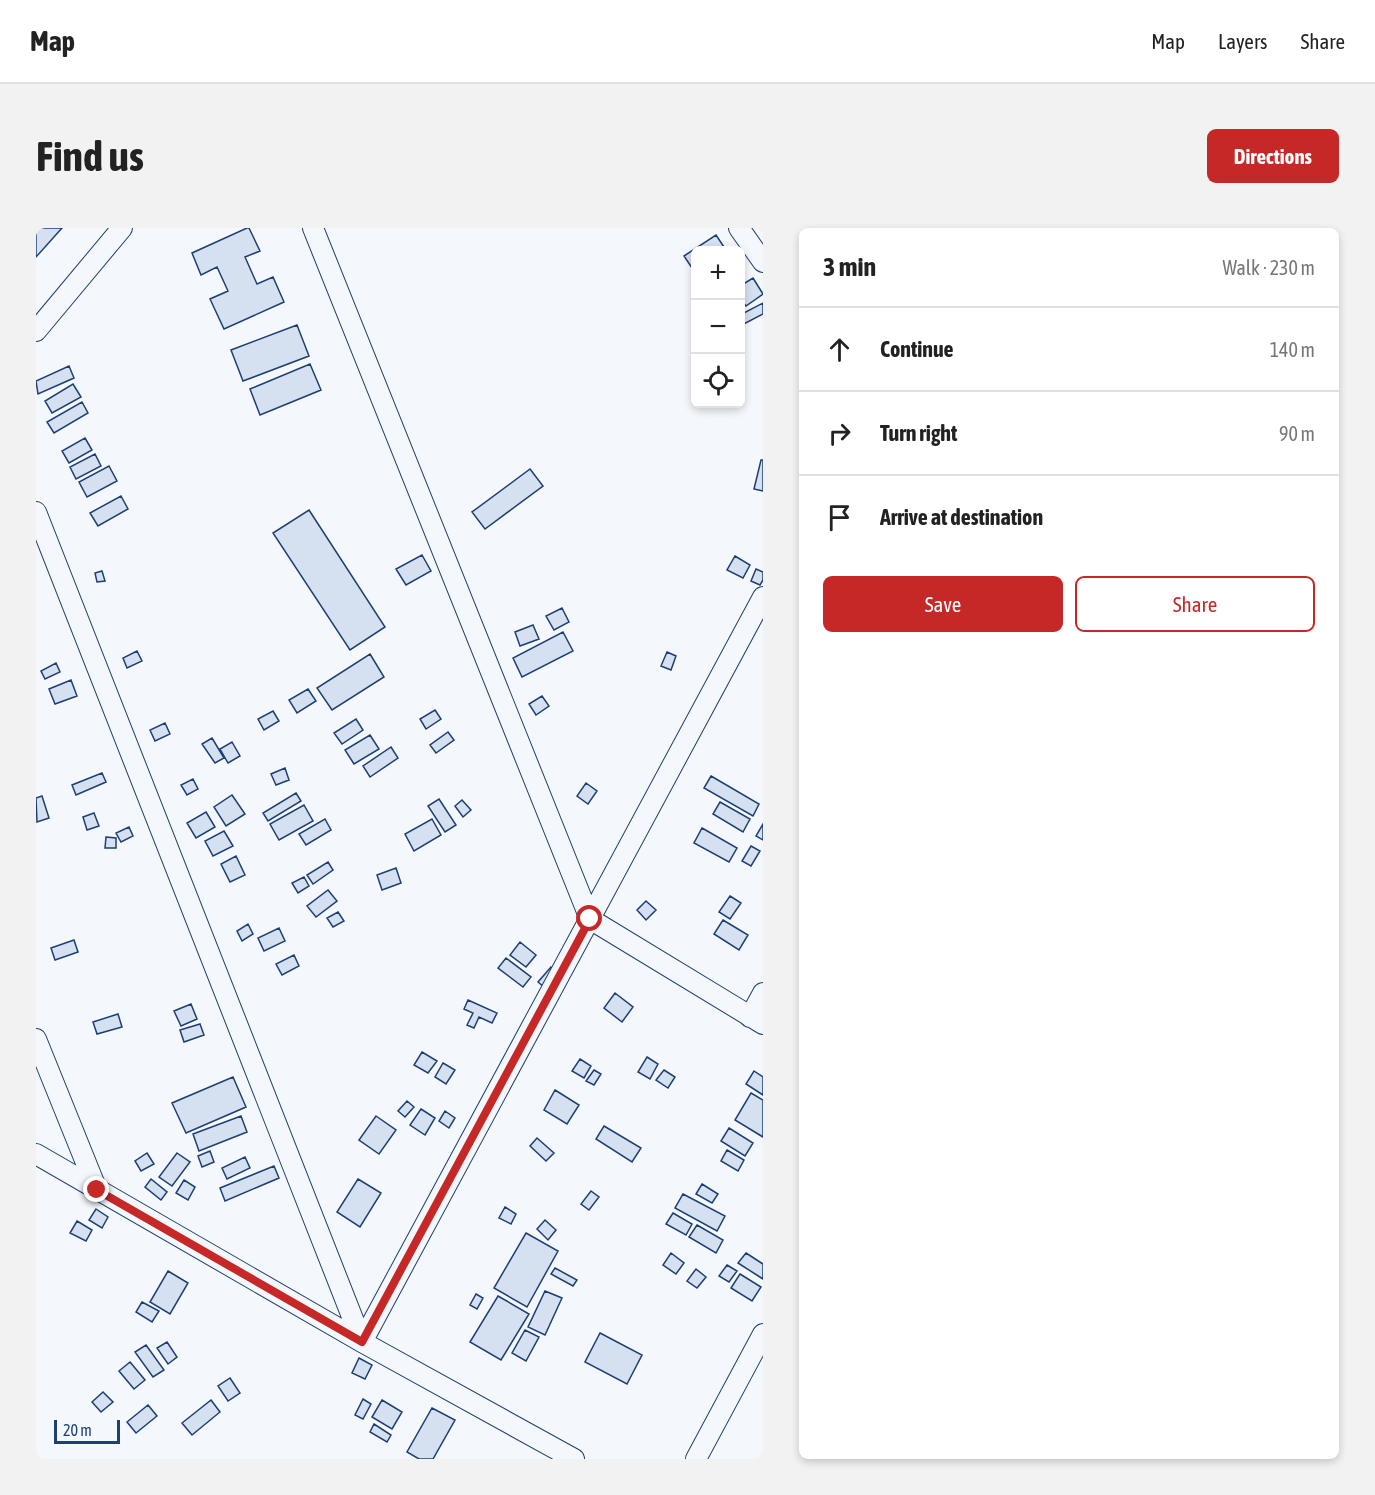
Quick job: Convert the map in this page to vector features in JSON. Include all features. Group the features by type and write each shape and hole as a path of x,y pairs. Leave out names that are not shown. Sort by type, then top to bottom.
{"street":[{"path":"36,331 122,228"},
{"path":"313,228 590,919 757,1020 763,993"},
{"path":"739,228 763,262"},
{"path":"36,512 362,1342"},
{"path":"362,1342 763,597"},
{"path":"36,1038 97,1190"},
{"path":"36,1154 362,1342 574,1459"},
{"path":"696,1459 763,1334"}],"building":[{"path":"36,228 62,228 36,257"},
{"path":"247,228 260,251 245,257 257,284 273,277 284,302 224,329 210,299 228,291 217,267 201,275 192,253"},
{"path":"716,235 723,246 699,246"},
{"path":"691,251 691,266 684,256"},
{"path":"753,278 763,294 746,306 745,305 745,283"},
{"path":"763,303 763,314 745,323 745,312"},
{"path":"297,325 309,356 243,381 231,350"},
{"path":"310,364 321,390 260,415 250,389"},
{"path":"69,366 74,378 38,394 36,381"},
{"path":"73,384 81,397 52,413 45,401"},
{"path":"82,402 88,413 54,433 47,422"},
{"path":"85,438 92,450 69,463 62,451"},
{"path":"95,454 101,466 76,479 70,467"},
{"path":"761,460 763,460 763,491 754,489"},
{"path":"109,466 117,481 87,497 79,482"},
{"path":"530,469 543,486 485,529 472,512"},
{"path":"121,496 128,509 98,526 90,513"},
{"path":"309,510 385,627 350,650 273,533"},
{"path":"422,555 431,571 406,585 396,569"},
{"path":"735,556 750,565 743,578 727,570"},
{"path":"756,569 763,572 760,585 751,581"},
{"path":"102,571 105,581 97,582 95,573"},
{"path":"562,608 569,622 554,630 546,616"},
{"path":"533,625 539,639 520,646 515,632"},
{"path":"563,632 573,651 522,677 513,658"},
{"path":"137,651 142,661 127,668 123,658"},
{"path":"667,652 676,656 671,670 661,666"},
{"path":"370,654 384,677 332,710 317,688"},
{"path":"56,663 60,672 45,679 41,671"},
{"path":"71,680 77,696 55,704 49,689"},
{"path":"308,689 316,701 297,713 289,700"},
{"path":"542,696 549,706 536,715 529,704"},
{"path":"435,710 441,719 426,729 420,719"},
{"path":"273,711 279,721 264,730 258,719"},
{"path":"356,719 363,730 342,744 334,733"},
{"path":"165,723 170,734 155,741 150,730"},
{"path":"448,732 454,740 436,753 430,745"},
{"path":"370,735 379,749 354,764 345,750"},
{"path":"212,738 224,758 215,763 202,744"},
{"path":"232,742 240,756 228,763 220,749"},
{"path":"391,747 398,758 370,777 363,766"},
{"path":"285,768 289,780 276,785 271,774"},
{"path":"102,773 106,782 76,795 72,785"},
{"path":"711,776 759,804 753,816 704,788"},
{"path":"193,779 198,789 187,795 181,785"},
{"path":"586,783 597,791 588,804 577,796"},
{"path":"296,793 301,801 268,821 263,813"},
{"path":"232,795 245,814 226,826 214,807"},
{"path":"42,796 49,818 37,822 36,798"},
{"path":"439,799 456,825 445,832 428,806"},
{"path":"462,800 471,810 463,817 455,806"},
{"path":"720,802 750,819 743,832 713,814"},
{"path":"304,805 313,821 279,840 270,824"},
{"path":"206,812 215,827 196,838 187,823"},
{"path":"94,813 99,826 87,830 83,817"},
{"path":"325,819 331,830 306,845 299,834"},
{"path":"432,819 441,835 414,851 405,834"},
{"path":"763,824 763,840 756,836"},
{"path":"129,827 133,836 121,842 116,833"},
{"path":"702,828 737,848 729,862 694,843"},
{"path":"224,831 233,846 213,856 205,841"},
{"path":"106,837 116,838 116,848 105,848"},
{"path":"751,846 760,851 751,866 742,861"},
{"path":"236,856 245,875 230,882 221,864"},
{"path":"328,862 333,870 313,884 307,875"},
{"path":"396,868 401,883 382,890 377,875"},
{"path":"304,877 309,886 298,893 292,883"},
{"path":"328,890 337,901 316,917 307,906"},
{"path":"730,896 741,903 730,919 719,912"},
{"path":"646,901 656,910 646,920 637,910"},
{"path":"338,912 344,921 333,927 327,918"},
{"path":"723,920 748,935 739,950 714,934"},
{"path":"248,924 253,934 242,941 237,931"},
{"path":"279,928 285,941 264,951 258,938"},
{"path":"74,940 78,952 55,960 51,948"},
{"path":"520,942 536,955 526,967 510,955"},
{"path":"294,955 299,966 282,975 276,964"},
{"path":"506,958 531,977 523,987 498,968"},
{"path":"551,967 558,972 545,988 538,982"},
{"path":"615,993 633,1007 622,1022 604,1008"},
{"path":"468,1000 497,1013 492,1023 479,1017 474,1028 467,1025 473,1013 464,1009"},
{"path":"191,1004 197,1019 181,1026 174,1011"},
{"path":"118,1014 122,1027 97,1034 93,1022"},
{"path":"200,1024 204,1035 184,1042 180,1030"},
{"path":"422,1052 437,1061 428,1073 414,1065"},
{"path":"647,1057 658,1064 650,1079 638,1072"},
{"path":"580,1059 591,1066 584,1078 572,1071"},
{"path":"443,1063 455,1070 446,1084 435,1077"},
{"path":"594,1070 601,1074 594,1085 586,1081"},
{"path":"664,1070 675,1077 668,1088 656,1080"},
{"path":"754,1071 763,1077 763,1095 746,1084"},
{"path":"233,1077 246,1107 186,1133 172,1103"},
{"path":"555,1090 579,1105 567,1124 544,1110"},
{"path":"751,1093 763,1100 763,1137 735,1120"},
{"path":"407,1101 414,1107 405,1117 398,1111"},
{"path":"421,1109 435,1118 425,1135 410,1125"},
{"path":"445,1111 455,1118 449,1128 439,1121"},
{"path":"241,1116 247,1132 199,1151 193,1134"},
{"path":"376,1116 396,1130 379,1154 359,1140"},
{"path":"604,1126 641,1148 632,1162 596,1139"},
{"path":"729,1128 753,1143 745,1156 721,1141"},
{"path":"537,1138 554,1153 546,1161 530,1146"},
{"path":"727,1150 744,1160 738,1171 721,1161"},
{"path":"210,1151 214,1162 202,1167 198,1156"},
{"path":"147,1153 154,1164 141,1171 135,1161"},
{"path":"177,1153 190,1162 172,1186 159,1177"},
{"path":"245,1157 250,1168 227,1179 222,1168"},
{"path":"274,1166 279,1178 225,1201 220,1188"},
{"path":"151,1179 167,1192 161,1200 145,1187"},
{"path":"358,1179 381,1193 360,1227 337,1212"},
{"path":"184,1180 195,1187 188,1200 176,1193"},
{"path":"702,1184 718,1194 712,1203 696,1194"},
{"path":"591,1191 599,1197 589,1210 581,1204"},
{"path":"683,1194 725,1216 717,1231 675,1208"},
{"path":"505,1207 516,1214 511,1224 499,1218"},
{"path":"96,1209 108,1217 102,1228 89,1220"},
{"path":"673,1213 692,1224 686,1235 666,1224"},
{"path":"545,1220 556,1230 548,1240 537,1229"},
{"path":"77,1221 92,1230 86,1241 70,1233"},
{"path":"697,1225 723,1240 716,1253 689,1237"},
{"path":"526,1233 558,1251 527,1307 494,1288"},
{"path":"671,1253 684,1263 676,1274 663,1265"},
{"path":"746,1253 763,1264 763,1279 738,1263"},
{"path":"727,1265 737,1271 729,1282 719,1276"},
{"path":"555,1268 577,1280 573,1286 551,1274"},
{"path":"696,1269 706,1277 697,1288 687,1281"},
{"path":"168,1271 188,1283 170,1314 150,1302"},
{"path":"740,1274 761,1287 752,1301 731,1288"},
{"path":"545,1291 562,1298 545,1335 528,1327"},
{"path":"476,1294 483,1298 477,1309 470,1305"},
{"path":"498,1296 529,1314 501,1360 470,1342"},
{"path":"142,1302 159,1311 152,1322 136,1312"},
{"path":"525,1330 539,1337 526,1361 512,1353"},
{"path":"600,1333 642,1355 627,1384 585,1362"},
{"path":"167,1342 177,1357 168,1364 157,1348"},
{"path":"146,1345 164,1370 153,1377 135,1352"},
{"path":"359,1358 372,1365 365,1379 352,1373"},
{"path":"130,1362 145,1380 134,1389 119,1371"},
{"path":"230,1378 240,1393 228,1401 218,1386"},
{"path":"103,1392 113,1402 101,1412 92,1402"},
{"path":"363,1399 371,1404 363,1419 355,1415"},
{"path":"211,1400 220,1412 192,1435 182,1423"},
{"path":"382,1400 402,1412 392,1429 372,1417"},
{"path":"148,1405 157,1416 136,1433 127,1422"},
{"path":"432,1408 455,1420 433,1459 419,1459 407,1452"},
{"path":"374,1424 391,1435 387,1442 370,1432"}],"route":[{"path":"97,1190 362,1342 590,919"}]}
